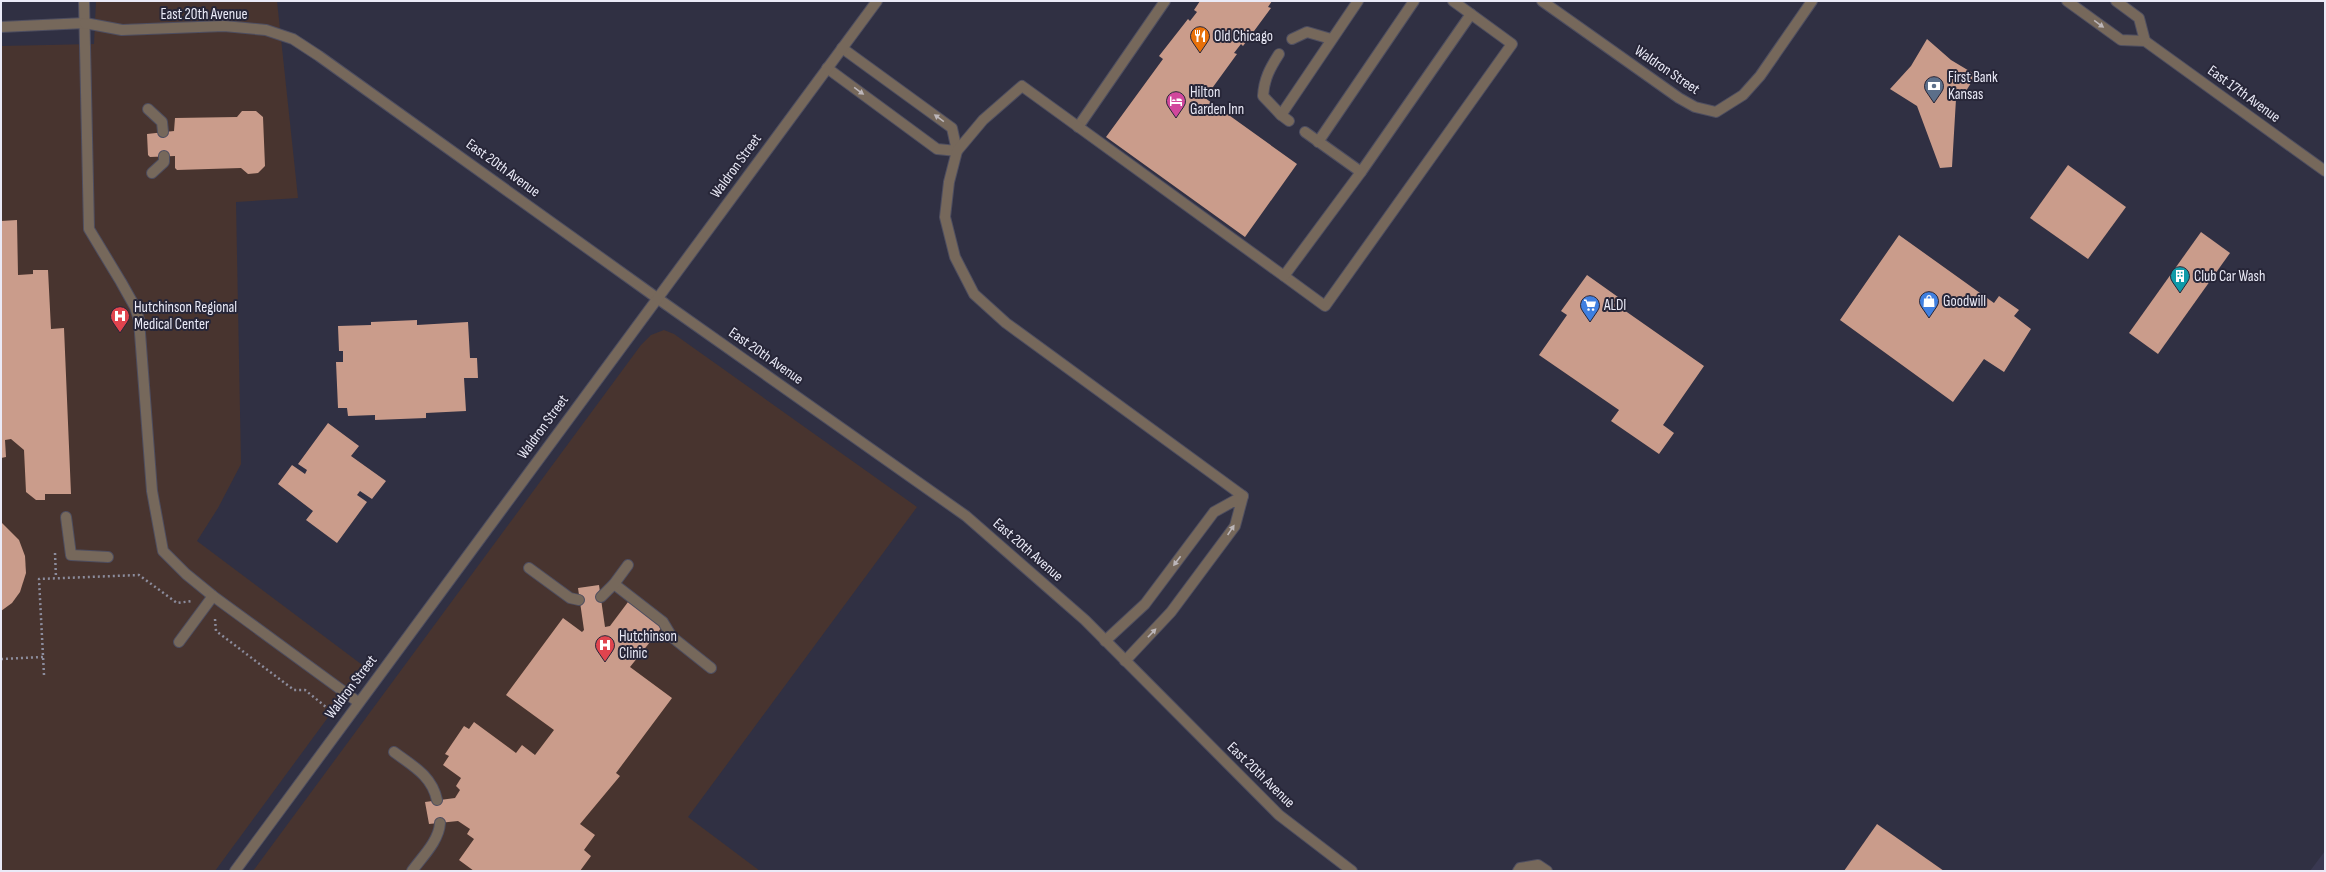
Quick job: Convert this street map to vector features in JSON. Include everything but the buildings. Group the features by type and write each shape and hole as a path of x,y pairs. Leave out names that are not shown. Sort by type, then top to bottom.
{"street":[{"path":"84,1 89,229 135,307 139,320 152,491 163,551 186,574 213,596 358,702"},
{"name":"Waldron Street","path":"235,871 358,702 877,1"},
{"path":"1078,127 1165,1"},
{"path":"1279,54 1270,68 1264,84 1263,96 1285,118 1332,39 1358,1"},
{"path":"1318,142 1414,1"},
{"path":"1243,496 1006,323 974,294 955,257 945,217 949,182 957,151 983,120 1022,86 1325,306 1512,44 1453,1"},
{"name":"Waldron Street","path":"1542,1 1678,98 1694,107 1716,112 1728,106 1743,95 1762,74 1812,1"},
{"path":"2067,1 2121,40 2144,41 2139,18 2116,1"},
{"path":"1284,276 1361,172 1471,14"},
{"name":"East 20th Avenue","path":"1,27 84,23 122,30 224,26 266,30 293,39 367,89 657,298 966,516 1085,620 1279,815 1352,871"},
{"path":"1292,39 1307,32 1332,39"},
{"name":"East 17th Avenue","path":"2144,41 2325,172"},
{"path":"842,48 952,128 957,151"},
{"path":"827,68 937,149 957,151"},
{"path":"148,109 162,122 163,132"},
{"path":"1304,132 1361,172"},
{"path":"152,173 164,162 164,156"},
{"path":"1105,641 1145,604 1214,512 1243,496"},
{"path":"1125,661 1171,612 1235,526 1243,496"},
{"path":"66,517 72,555 108,557"},
{"path":"601,597 614,584 628,565"},
{"path":"529,568 570,598 579,600"},
{"path":"614,584 663,622 672,637 711,668"},
{"path":"179,642 213,596"},
{"path":"394,752 428,778 434,788 436,800"},
{"path":"412,871 432,845 440,830 440,823"},
{"path":"1518,871 1520,868 1538,865 1547,871"}],"path":[{"path":"44,675 39,579 139,575 177,603 192,600"},
{"path":"215,619 216,631 294,690 305,690 331,711"},
{"path":"1,659 43,657"}],"shaded area":[{"name":"Hutchinson Regional Medical Center","path":"96,1 277,1 298,198 236,202 241,464 218,508 197,541 365,667 215,871 1,871 1,46 94,44"},
{"name":"Hutchinson Clinic","path":"664,330 674,334 917,507 688,817 760,871 253,871 641,345 651,335"},
{"path":"2325,851 2325,871 2310,871"}],"place":[{"name":"Old Chicago","path":"1200,53"},
{"name":"First Bank Kansas","path":"1934,103"},
{"name":"Hilton Garden Inn","path":"1176,118"},
{"name":"Club Car Wash","path":"2180,293"},
{"name":"Goodwill","path":"1929,318"},
{"name":"ALDI","path":"1590,322"},
{"name":"Hutchinson Regional Medical Center","path":"120,333"},
{"name":"Hutchinson Clinic","path":"605,662"}]}
